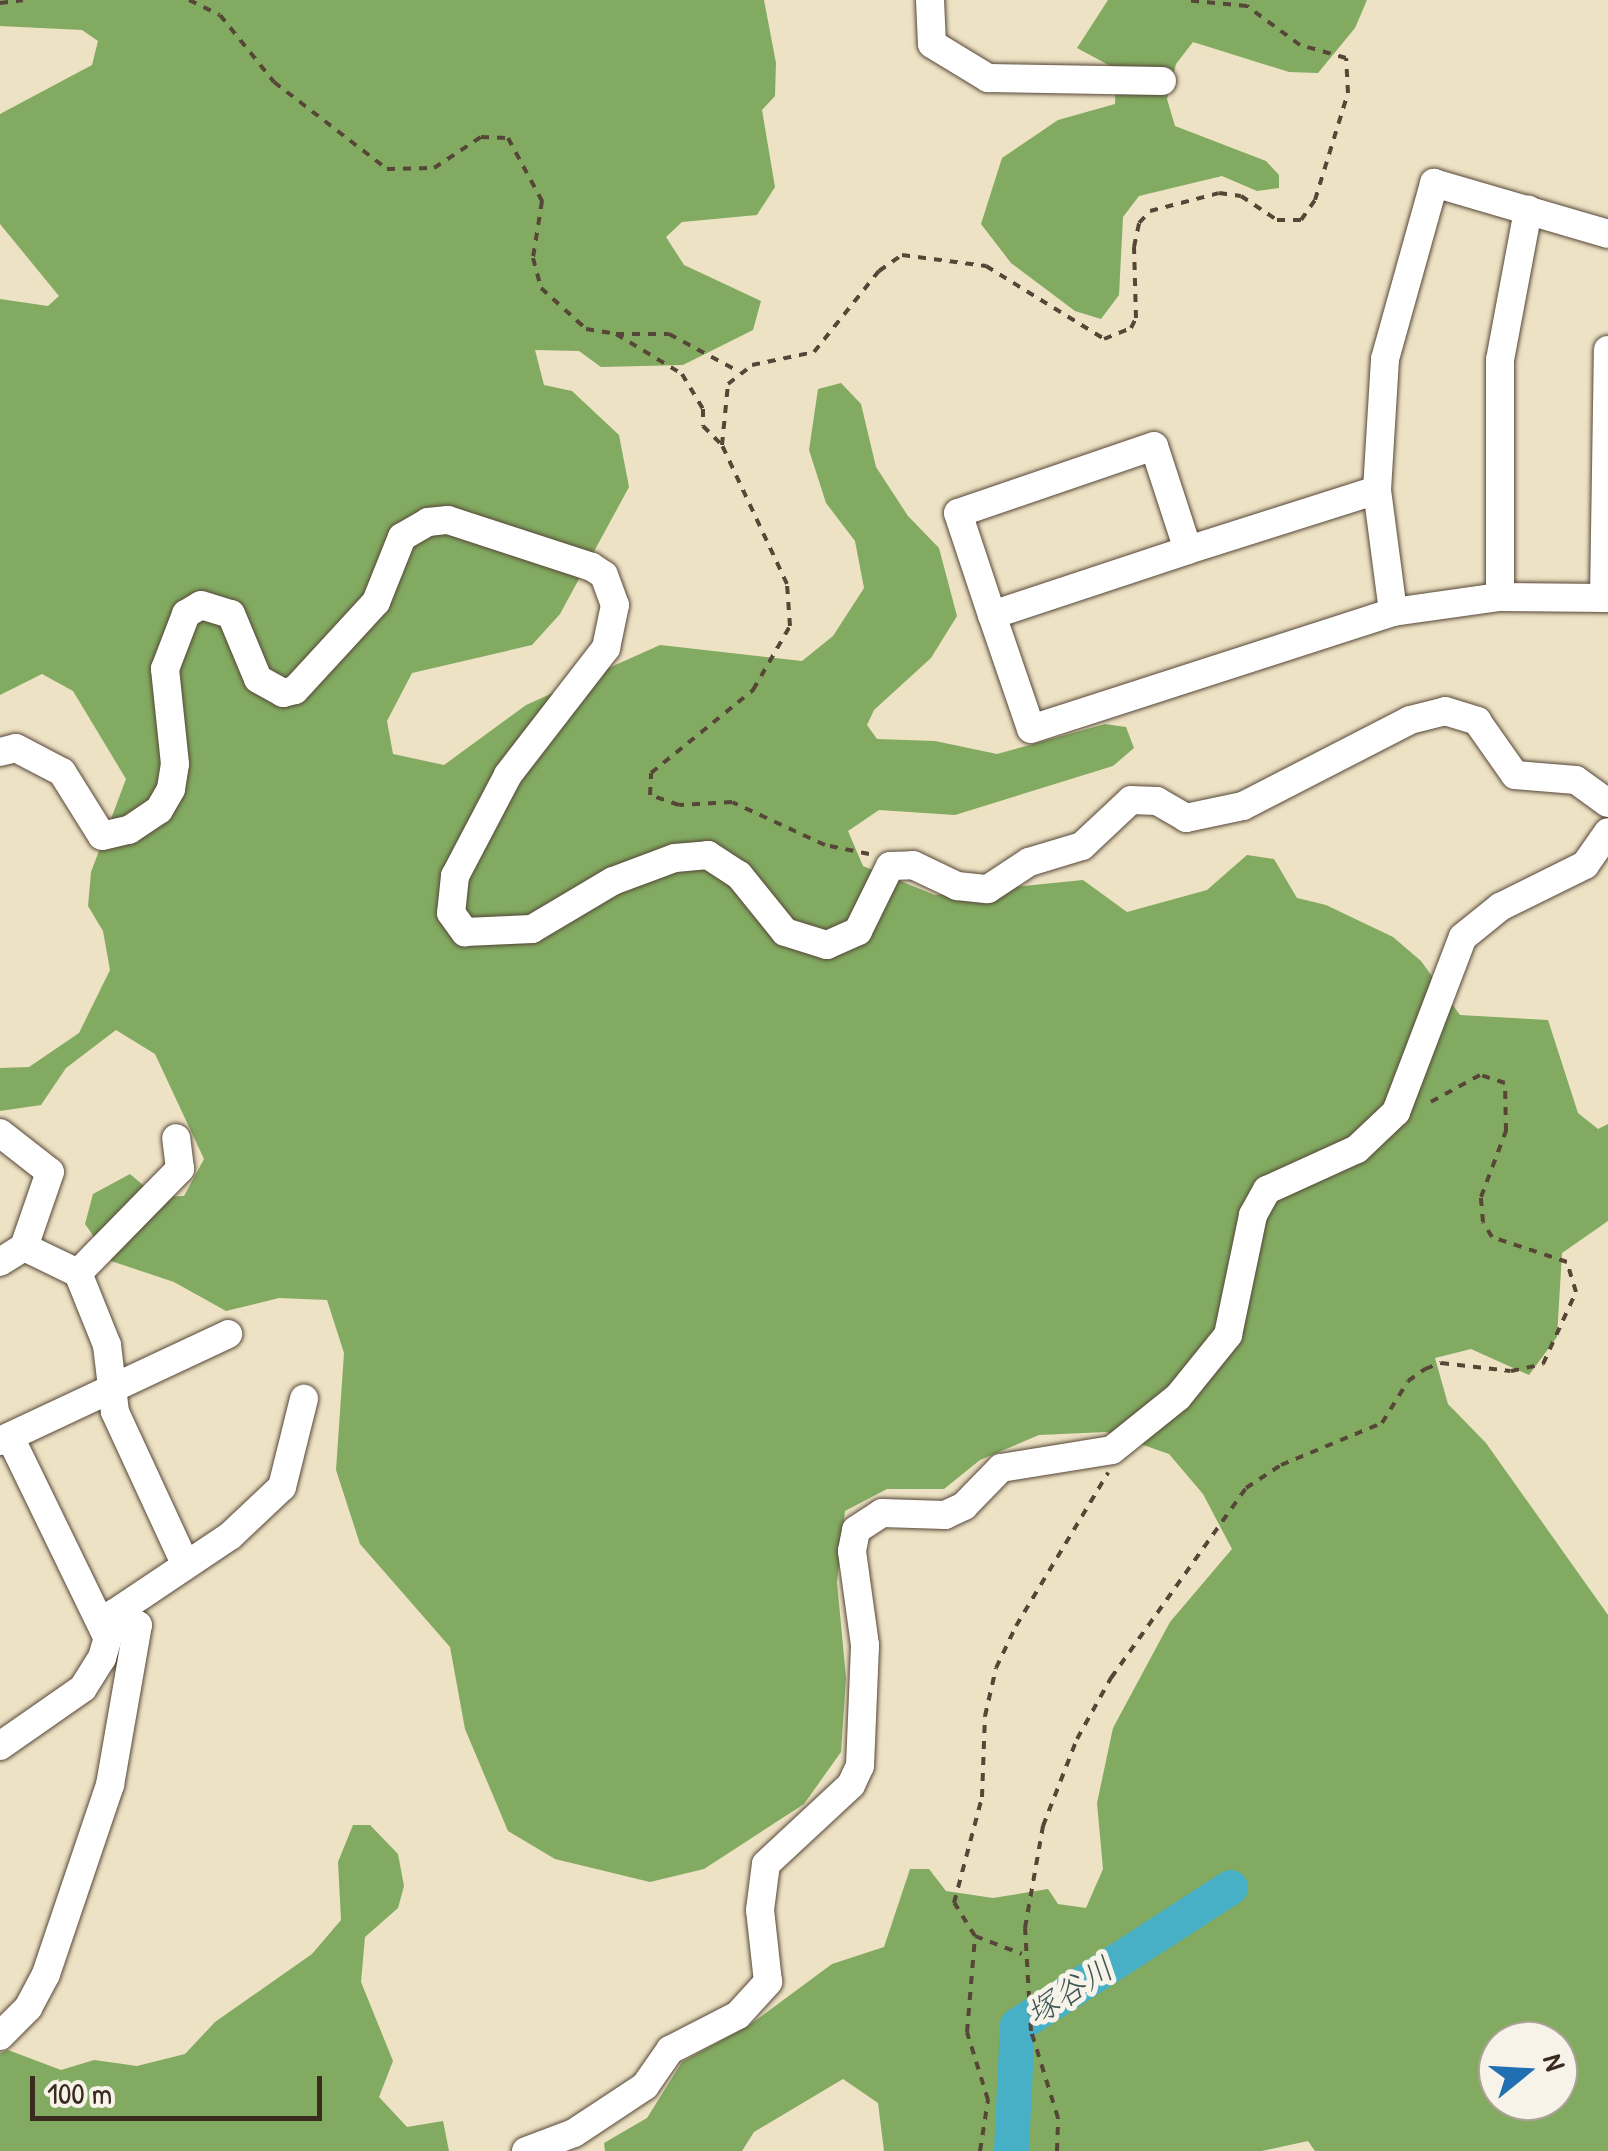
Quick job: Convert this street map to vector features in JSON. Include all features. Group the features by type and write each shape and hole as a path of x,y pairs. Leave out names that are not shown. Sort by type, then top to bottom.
{"street":[{"path":"930,0 932,44 988,78 1162,81"},
{"path":"1393,612 1377,490 1385,359 1434,183 1608,234"},
{"path":"1500,597 1500,360 1528,210"},
{"path":"1188,550 1154,446 958,513 1031,729 1393,612 1500,597 1606,598 1608,350"},
{"path":"992,615 1377,490"},
{"path":"0,752 16,748 62,772 102,836 129,830 159,810 171,789 175,764 166,669 186,614 200,605 232,614 258,679 283,694 295,690 376,602 402,537 428,522 448,520 592,567 604,575 615,605 606,648 546,721 477,829 450,896 456,926 466,932 511,934 532,929 612,881 675,858 708,855 738,874 785,932 827,944 858,931 890,866 913,865 957,886 988,889 1029,862 1082,846 1131,800 1157,801 1186,818 1230,810 1274,794 1410,720 1445,711 1477,721 1515,774 1576,780 1608,803"},
{"path":"526,2151 574,2133 645,2086 670,2050 738,2015 768,1982 760,1910 766,1864 851,1785 860,1766 866,1645 852,1551 856,1530 882,1513 944,1515 964,1506 1002,1468 1112,1450 1178,1397 1228,1335 1253,1215 1267,1190 1357,1149 1396,1112 1462,937 1500,907 1586,864 1608,832"},
{"path":"0,1133 50,1172 9,1250 78,1273 108,1345 111,1390 184,1562"},
{"path":"78,1273 180,1168 176,1138"},
{"path":"111,1625 5,1439 228,1334"},
{"path":"0,1746 82,1688 111,1625 184,1562 230,1536 282,1486 304,1399"},
{"path":"0,2036 28,2008 46,1974 110,1785 138,1624 111,1625"}],"path":[{"path":"0,4 23,0"},
{"path":"189,0 234,26 274,82 387,169 434,168 481,137 508,138 542,201 533,258 541,288 586,329 616,334 669,334 738,371 814,352 879,271 902,255 986,266 1104,339 1131,328 1136,318 1134,246 1139,222 1150,211 1219,193 1241,196 1278,220 1301,220 1315,200 1348,93 1346,58 1300,45 1247,6 1184,0"},
{"path":"616,334 682,374 702,410 703,426 722,445 787,584 790,626 753,690 650,773 650,795 679,805 732,802 890,866"},
{"path":"722,445 723,404 738,371"},
{"path":"1057,2151 1058,2118 1031,2032 1023,1954 1044,1826 1077,1739 1110,1678 1223,1512 1263,1474 1382,1423 1408,1382 1426,1369 1441,1364 1511,1371 1543,1364 1576,1292 1567,1262 1492,1237 1483,1222 1481,1198 1506,1131 1504,1083 1480,1075 1432,1104 1396,1112"},
{"path":"1023,1954 975,1936 954,1904 982,1797 985,1716 996,1668 1114,1463 1112,1450"},
{"path":"975,1936 966,2032 988,2100 980,2151"}],"green space":[{"path":"0,0 764,0 776,63 775,96 762,110 775,187 757,215 682,222 666,237 684,265 761,301 753,330 683,365 601,367 579,351 535,350 544,385 572,391 619,435 629,487 560,614 532,645 412,673 387,721 393,754 444,765 526,705 660,645 802,661 833,636 864,588 855,541 826,503 809,450 818,389 841,383 861,404 876,467 908,516 939,548 957,616 931,658 874,710 867,725 877,739 935,741 997,754 1105,724 1126,727 1134,748 1113,766 955,815 879,810 848,831 863,866 935,895 1083,880 1127,912 1207,890 1247,855 1274,859 1297,898 1326,905 1393,937 1421,961 1460,1015 1548,1020 1578,1113 1598,1129 1608,1124 1608,1221 1562,1253 1557,1337 1529,1375 1471,1349 1435,1358 1448,1404 1486,1443 1608,1615 1608,2151 1315,2151 1308,2141 1262,2151 884,2151 878,2103 843,2079 754,2132 742,2151 605,2151 604,2143 647,2118 682,2062 748,2026 832,1964 884,1947 910,1869 929,1869 946,1891 993,1898 1048,1889 1058,1904 1086,1908 1103,1869 1097,1803 1113,1728 1170,1622 1232,1549 1203,1494 1169,1454 1106,1432 1039,1435 980,1460 944,1489 887,1489 845,1511 837,1582 846,1678 841,1752 804,1804 704,1869 650,1882 555,1859 508,1831 465,1729 450,1647 360,1544 336,1470 344,1353 327,1300 279,1298 226,1311 174,1282 111,1261 85,1224 93,1194 130,1174 157,1197 184,1196 204,1159 155,1054 116,1030 66,1068 41,1105 0,1111 0,1068 29,1067 79,1033 110,970 103,931 88,906 91,872 126,779 73,691 42,674 0,695 0,299 48,306 59,296 0,224 0,114 92,65 98,41 82,30 0,26"},
{"path":"1108,0 1367,0 1355,28 1318,73 1289,72 1193,42 1176,64 1167,99 1175,126 1266,161 1279,175 1279,188 1257,191 1222,176 1139,196 1123,217 1119,295 1101,319 1075,311 1011,263 981,224 1002,158 1058,120 1115,104 1116,69 1077,48"},
{"path":"353,1825 370,1825 398,1854 404,1886 398,1908 365,1937 361,1982 393,2061 379,2097 407,2127 443,2121 449,2151 0,2151 0,2053 8,2050 61,2070 94,2060 137,2066 185,2054 215,2022 312,1954 341,1920 338,1862"}],"waterway":[{"name":"塚谷川","path":"1011,2151 1017,2025 1230,1887"}]}
